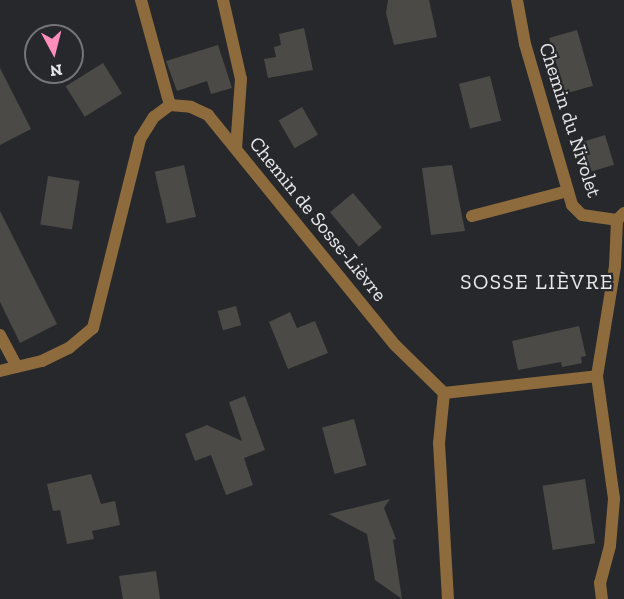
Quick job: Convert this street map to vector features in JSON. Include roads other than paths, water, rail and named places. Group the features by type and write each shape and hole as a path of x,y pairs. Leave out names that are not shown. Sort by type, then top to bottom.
{"street":[{"path":"0,371 69,348 93,328 140,139 154,117 170,105 141,0"},
{"path":"223,0 242,79 236,148"},
{"name":"Chemin du Nivolet","path":"517,0 525,44 572,205 582,215 621,217"},
{"name":"Chemin de Sosse-Lièvre","path":"170,105 191,107 208,115 395,345 444,393"},
{"path":"472,216 568,191"},
{"path":"603,599 600,583 610,546 614,499 597,376 621,217"},
{"path":"0,335 17,367"},
{"path":"448,599 439,443 444,393 597,376"}],"district":[{"name":"SOSSE LIÈVRE","path":"537,282"}]}
